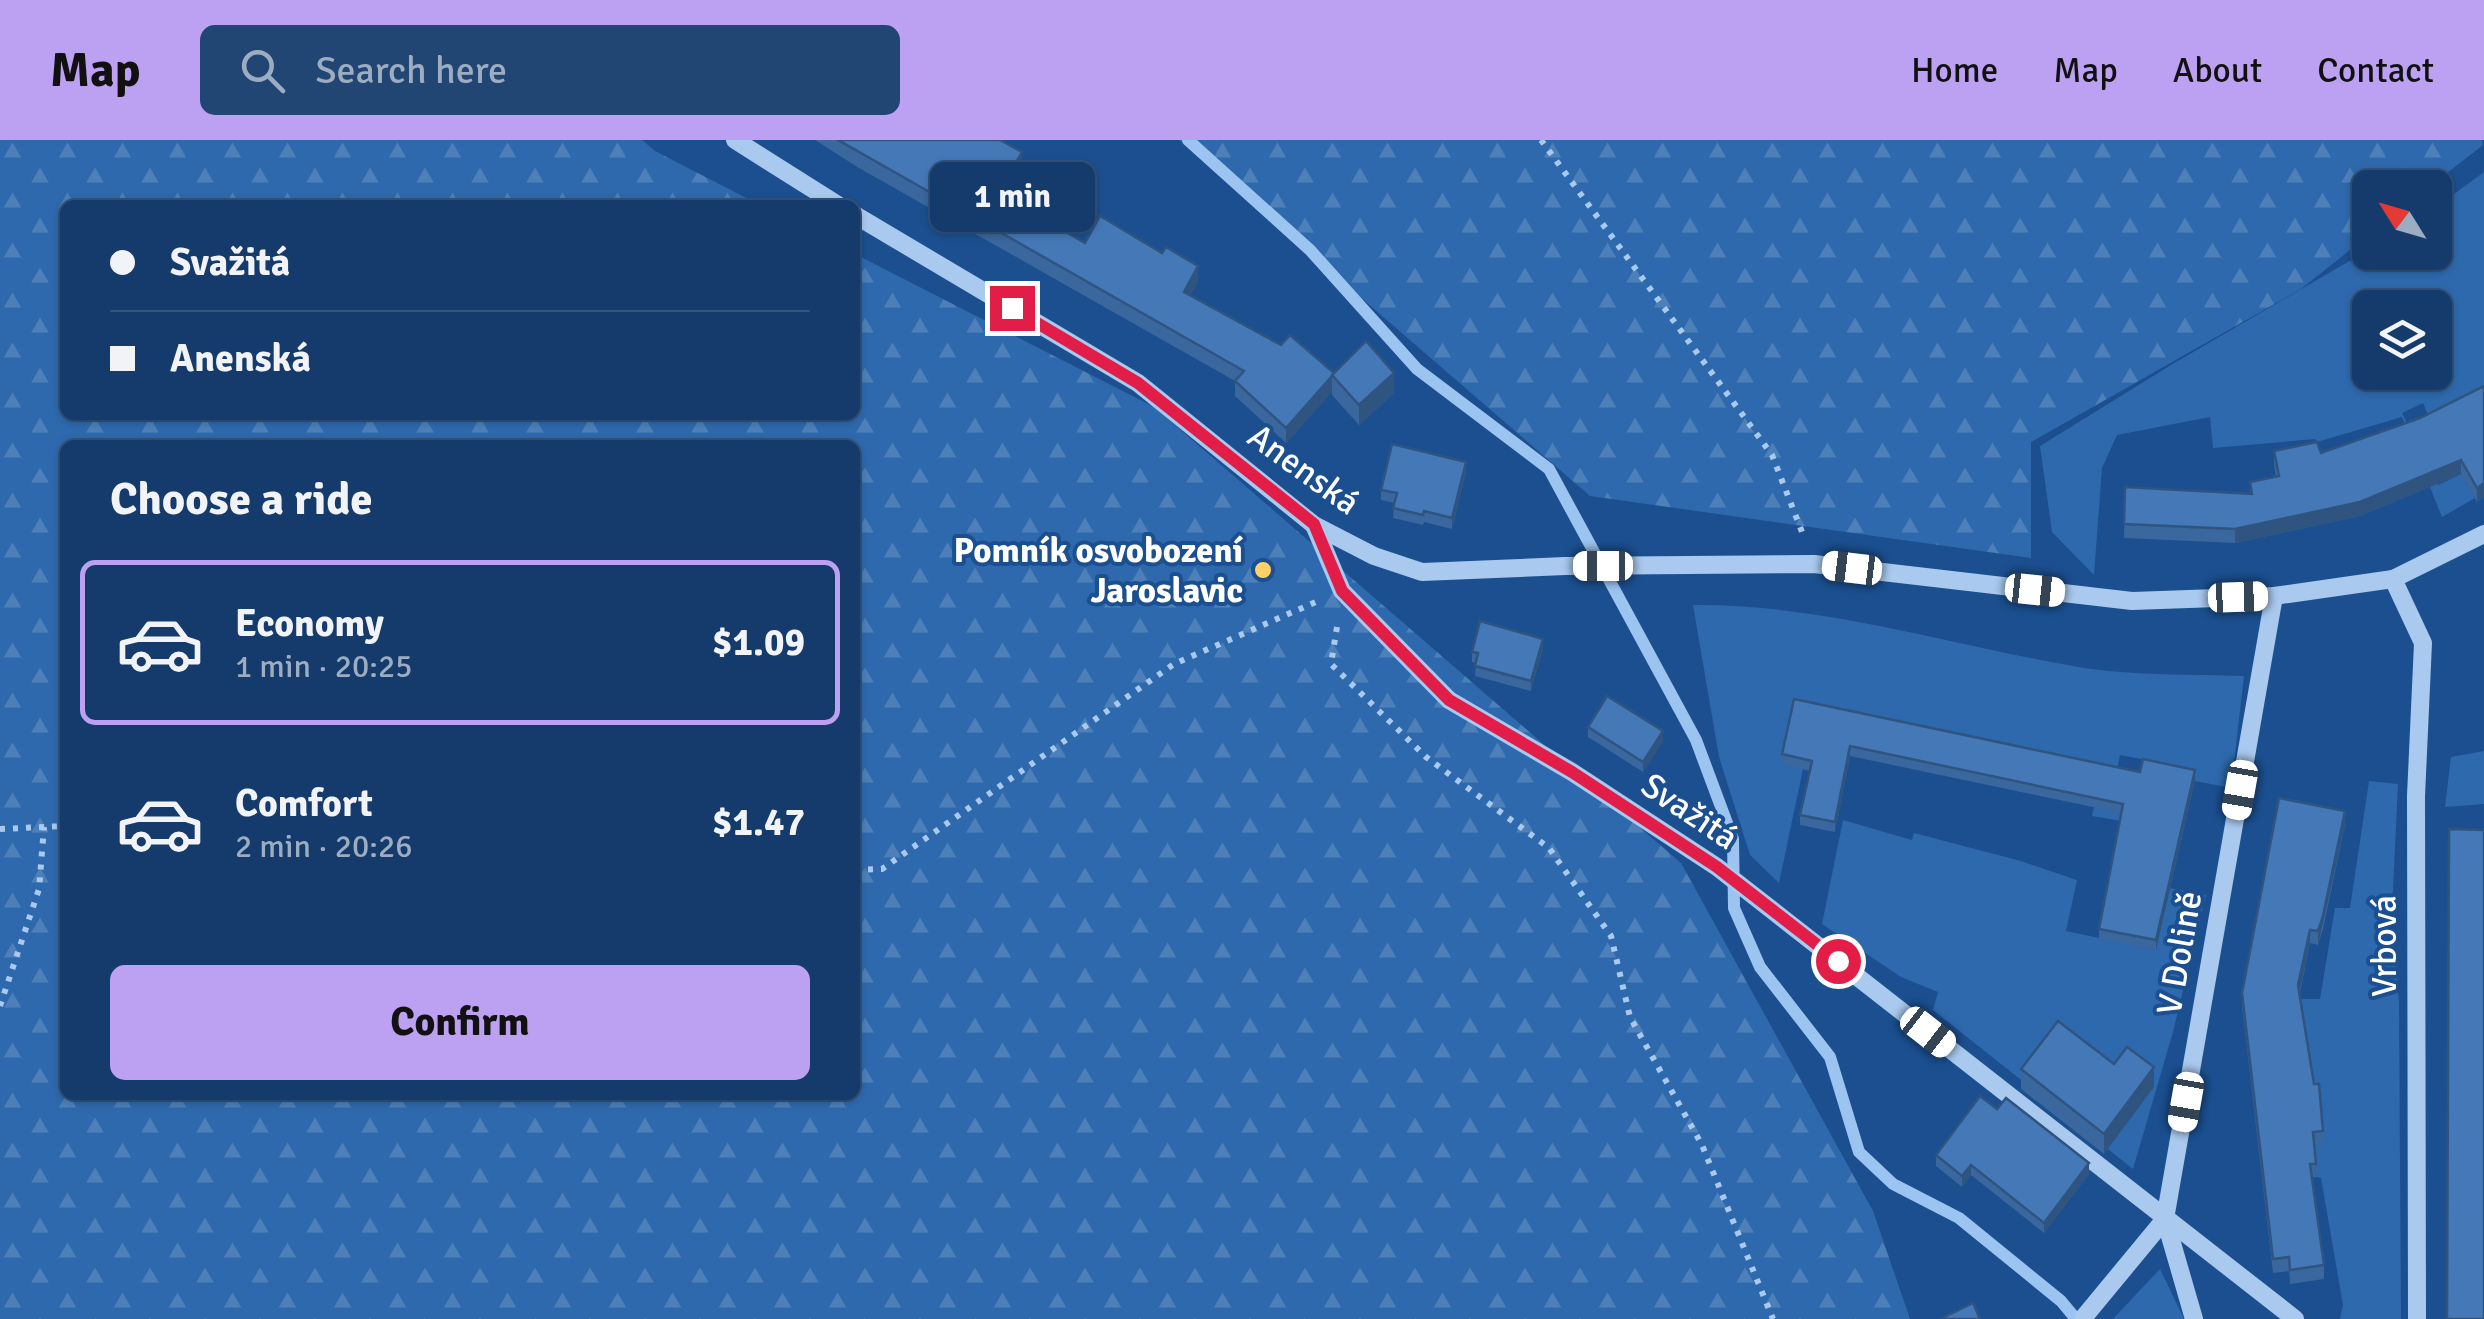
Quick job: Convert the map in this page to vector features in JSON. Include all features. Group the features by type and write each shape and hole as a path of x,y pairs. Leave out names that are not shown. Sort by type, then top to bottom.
{"street":[{"path":"734,140 830,200"},
{"name":"Anenská","path":"860,218 1138,383 1314,524 1374,556 1422,572 1565,566 1814,564 2132,601 2274,596 2393,580 2484,534"},
{"name":"Svažitá","path":"1314,524 1342,591 1449,700 1572,772 1750,891 2296,1319"},
{"name":"Vrbová","path":"2393,580 2423,643 2416,796 2417,1319"},
{"name":"V Dolině","path":"2194,1319 2165,1219 2274,596"},
{"path":"2084,1317 2165,1219"}],"path":[{"path":"1541,140 1772,455 1814,564"},
{"path":"860,870 882,869 1174,664 1342,591"},
{"path":"1342,591 1331,664 1426,757 1548,848 1611,936 1630,1016 1702,1145 1773,1319"},
{"path":"0,829 60,826"},
{"path":"0,1006 39,889 44,827"}],"green space":[{"path":"0,140 642,140 655,151 750,200 60,200 60,420 860,420 860,257 1154,407 1681,863 1873,1211 1910,1319 0,1319"},
{"path":"1179,140 2482,140 2483,145 2451,170 2352,170 2352,248 2301,289 2031,442 2031,558 1590,496"},
{"path":"2484,172 2484,422 2437,435 2423,403 2402,413 2438,485 2461,474 2475,498 2442,517 2402,417 2317,442 2315,439 2213,448 2210,417 2117,435 2102,468 2094,575 2052,532 2040,446 2352,259 2352,270 2452,270 2452,196"},
{"path":"1693,605 1792,611 2084,668 2244,676 2231,788 2144,771 2146,760 2120,755 2113,792 2128,822 2092,816 2101,775 1904,733 1803,769 1779,883 1750,855 1719,757"},
{"path":"2484,751 2484,804 2445,807 2451,757"},
{"path":"2369,781 2398,784 2392,912 2399,1003 2401,1319 2340,1319 2343,1305 2321,1178 2316,1177 2313,1145 2321,1127 2298,999 2320,999 2335,908 2350,908"},
{"path":"1843,820 1912,840 1914,833 2077,880 2066,931 2156,950 2169,888 2206,895 2173,1032 2133,1169 1933,1010 1938,992 1901,977 1822,924"},
{"path":"2160,1269 2184,1319 2113,1319"}],"building":[{"path":"838,140 1000,140 1022,152 999,193 1085,243 1100,216 1162,253 1166,247 1198,266 1184,292 1281,345 1290,335 1334,373 1286,428 1235,381 1244,371"},
{"path":"1366,341 1394,373 1359,405 1332,375"},
{"path":"2484,386 2484,483 2477,488 2461,460 2360,502 2235,529 2124,524 2125,487 2252,494 2250,482 2279,476 2274,451 2317,442 2321,453 2420,418"},
{"path":"1392,444 1466,462 1452,518 1393,508 1397,493 1381,490"},
{"path":"1480,621 1543,639 1531,681 1475,666 1478,653 1472,652"},
{"path":"1607,696 1663,731 1643,762 1588,727"},
{"path":"1794,699 2140,772 2143,759 2195,770 2156,940 2099,929 2123,804 1850,746 1835,822 1800,815 1812,761 1782,754"},
{"path":"2279,798 2345,811 2323,916 2318,931 2310,930 2298,985 2314,1084 2319,1084 2323,1131 2313,1132 2316,1164 2310,1164 2324,1265 2290,1270 2289,1257 2273,1259 2242,993"},
{"path":"2449,829 2484,830 2484,1319 2447,1319"},
{"path":"2058,1021 2114,1064 2127,1047 2154,1067 2104,1134 2021,1069"},
{"path":"1980,1096 1997,1109 2006,1098 2089,1163 2044,1223 1971,1165 1962,1176 1936,1155"},
{"path":"1973,1303 1980,1319 1940,1319"}],"waterway":[{"path":"1188,140 1310,250 1417,369 1549,469 1696,740 1733,839 1734,908 1760,967 1830,1057 1859,1152 1893,1184 1959,1218 2061,1301 2076,1319"}],"place":[{"name":"Pomník osvobození Jaroslavic","path":"1263,570"}],"route":[{"path":"1012,308 1138,383 1314,524 1342,591 1449,700 1572,772 1717,867 1838,961"}]}
